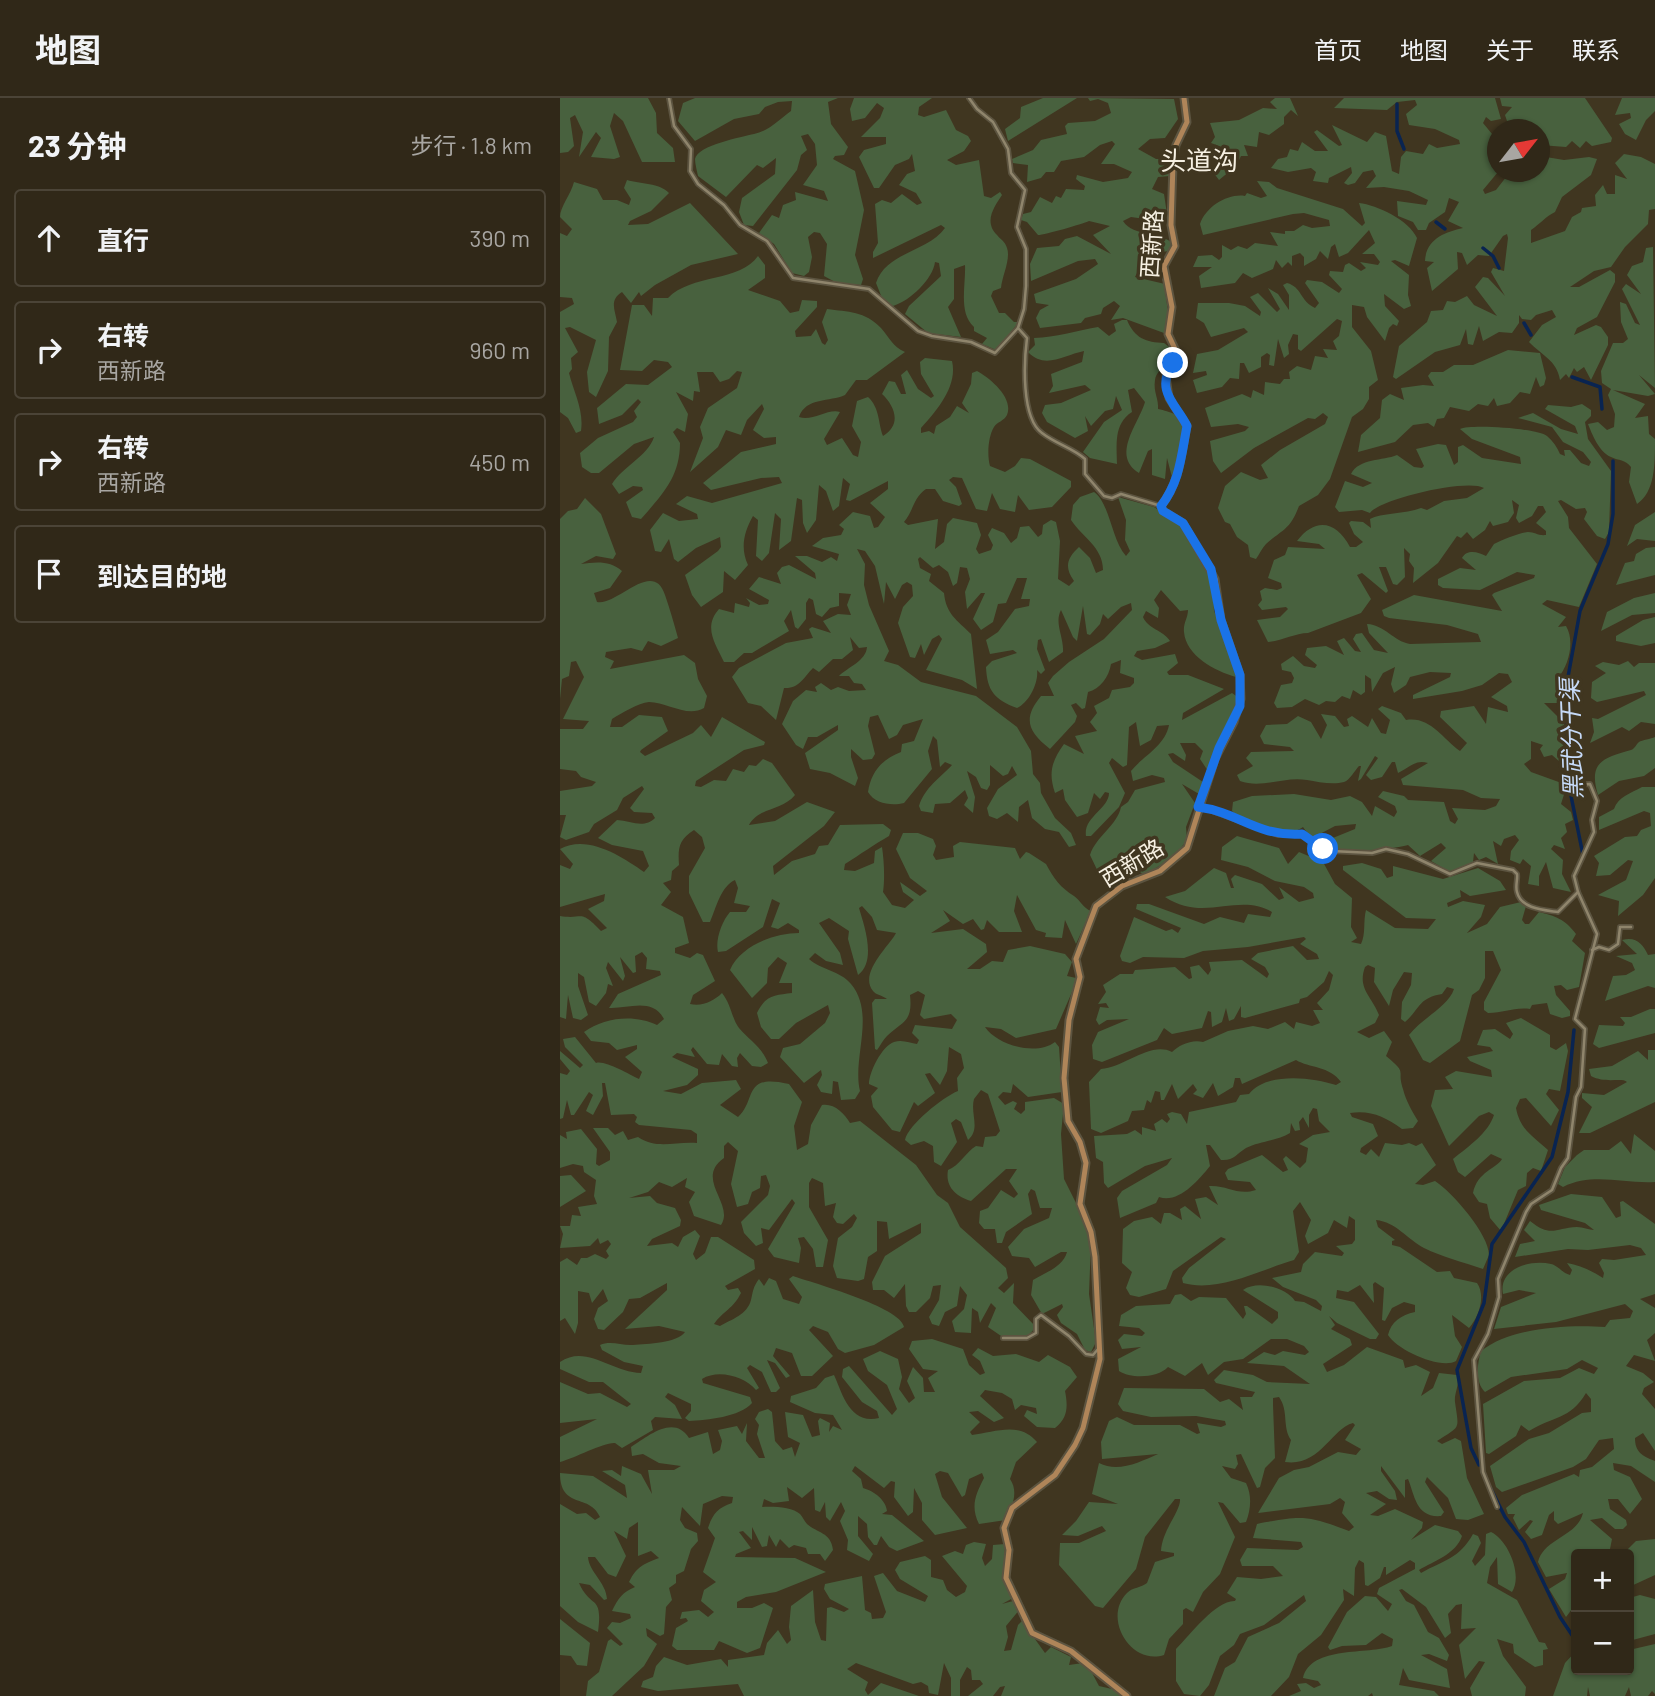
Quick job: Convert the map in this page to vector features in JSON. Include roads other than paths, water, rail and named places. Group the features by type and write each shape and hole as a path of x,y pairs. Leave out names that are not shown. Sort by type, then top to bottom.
{"street":[{"path":"669,98 674,126 691,149 690,171 698,184 724,205 740,225 767,242 793,278 869,289 918,331 971,342 995,353 1018,328 1024,309 1026,249 1017,227 1024,190 1011,173 1008,149 993,121 977,109 969,98"},
{"name":"西新路","path":"1127,1696 1071,1651 1032,1633 1005,1571 1009,1550 1005,1524 1012,1508 1024,1495 1055,1475 1075,1445 1083,1428 1098,1370 1094,1246 1080,1204 1086,1163 1080,1142 1068,1121 1064,1078 1069,1020 1080,977 1076,959 1096,906 1122,886 1160,871 1187,848 1219,748 1240,706 1240,675 1221,620 1211,569 1183,523 1163,511 1161,506 1174,490 1178,478 1187,426 1169,398 1166,376 1176,351 1168,334 1172,307 1164,266 1175,246 1171,225 1173,164 1176,145 1187,122 1184,98"},
{"path":"1018,328 1027,338 1024,352 1027,398 1030,417 1037,429 1085,460 1085,474 1104,496 1112,498 1121,494 1161,506"},
{"path":"1497,1507 1483,1472 1474,1360 1488,1334 1499,1297 1498,1279 1505,1269 1526,1212 1552,1190 1560,1168 1568,1158 1584,1059 1585,1030 1575,1019 1595,942 1596,928 1578,892 1574,876 1594,832 1592,820 1597,801 1590,784 1570,785"},
{"path":"1198,807 1222,812 1253,827 1283,836 1302,834 1323,849 1344,854 1372,853 1386,849 1418,857 1450,874 1477,863 1513,870 1517,874 1517,892 1520,899 1532,908 1558,912 1578,892"},
{"path":"1595,942 1599,947 1609,950 1618,944 1620,927 1631,927"},
{"path":"1592,950 1599,947"},
{"path":"1003,1338 1027,1338 1036,1333 1036,1319 1041,1314 1069,1336 1086,1354 1093,1355 1099,1348"}],"waterway":[{"name":"黑武分干渠","path":"1397,104 1397,131 1404,149"},
{"name":"黑武分干渠","path":"1436,222 1445,229"},
{"name":"黑武分干渠","path":"1483,248 1493,256 1499,268"},
{"name":"黑武分干渠","path":"1524,323 1531,335"},
{"name":"黑武分干渠","path":"1572,377 1600,387 1602,409"},
{"name":"黑武分干渠","path":"1583,855 1568,781 1566,688 1580,611 1608,544 1613,514 1613,461"},
{"name":"黑武分干渠","path":"1479,1465 1471,1448 1457,1370 1484,1303 1492,1244 1552,1157 1568,1092 1574,1030"},
{"name":"黑武分干渠","path":"1490,1487 1505,1517 1524,1542 1560,1617 1571,1634"}],"district":[{"name":"头道沟","path":"1199,161"}]}
